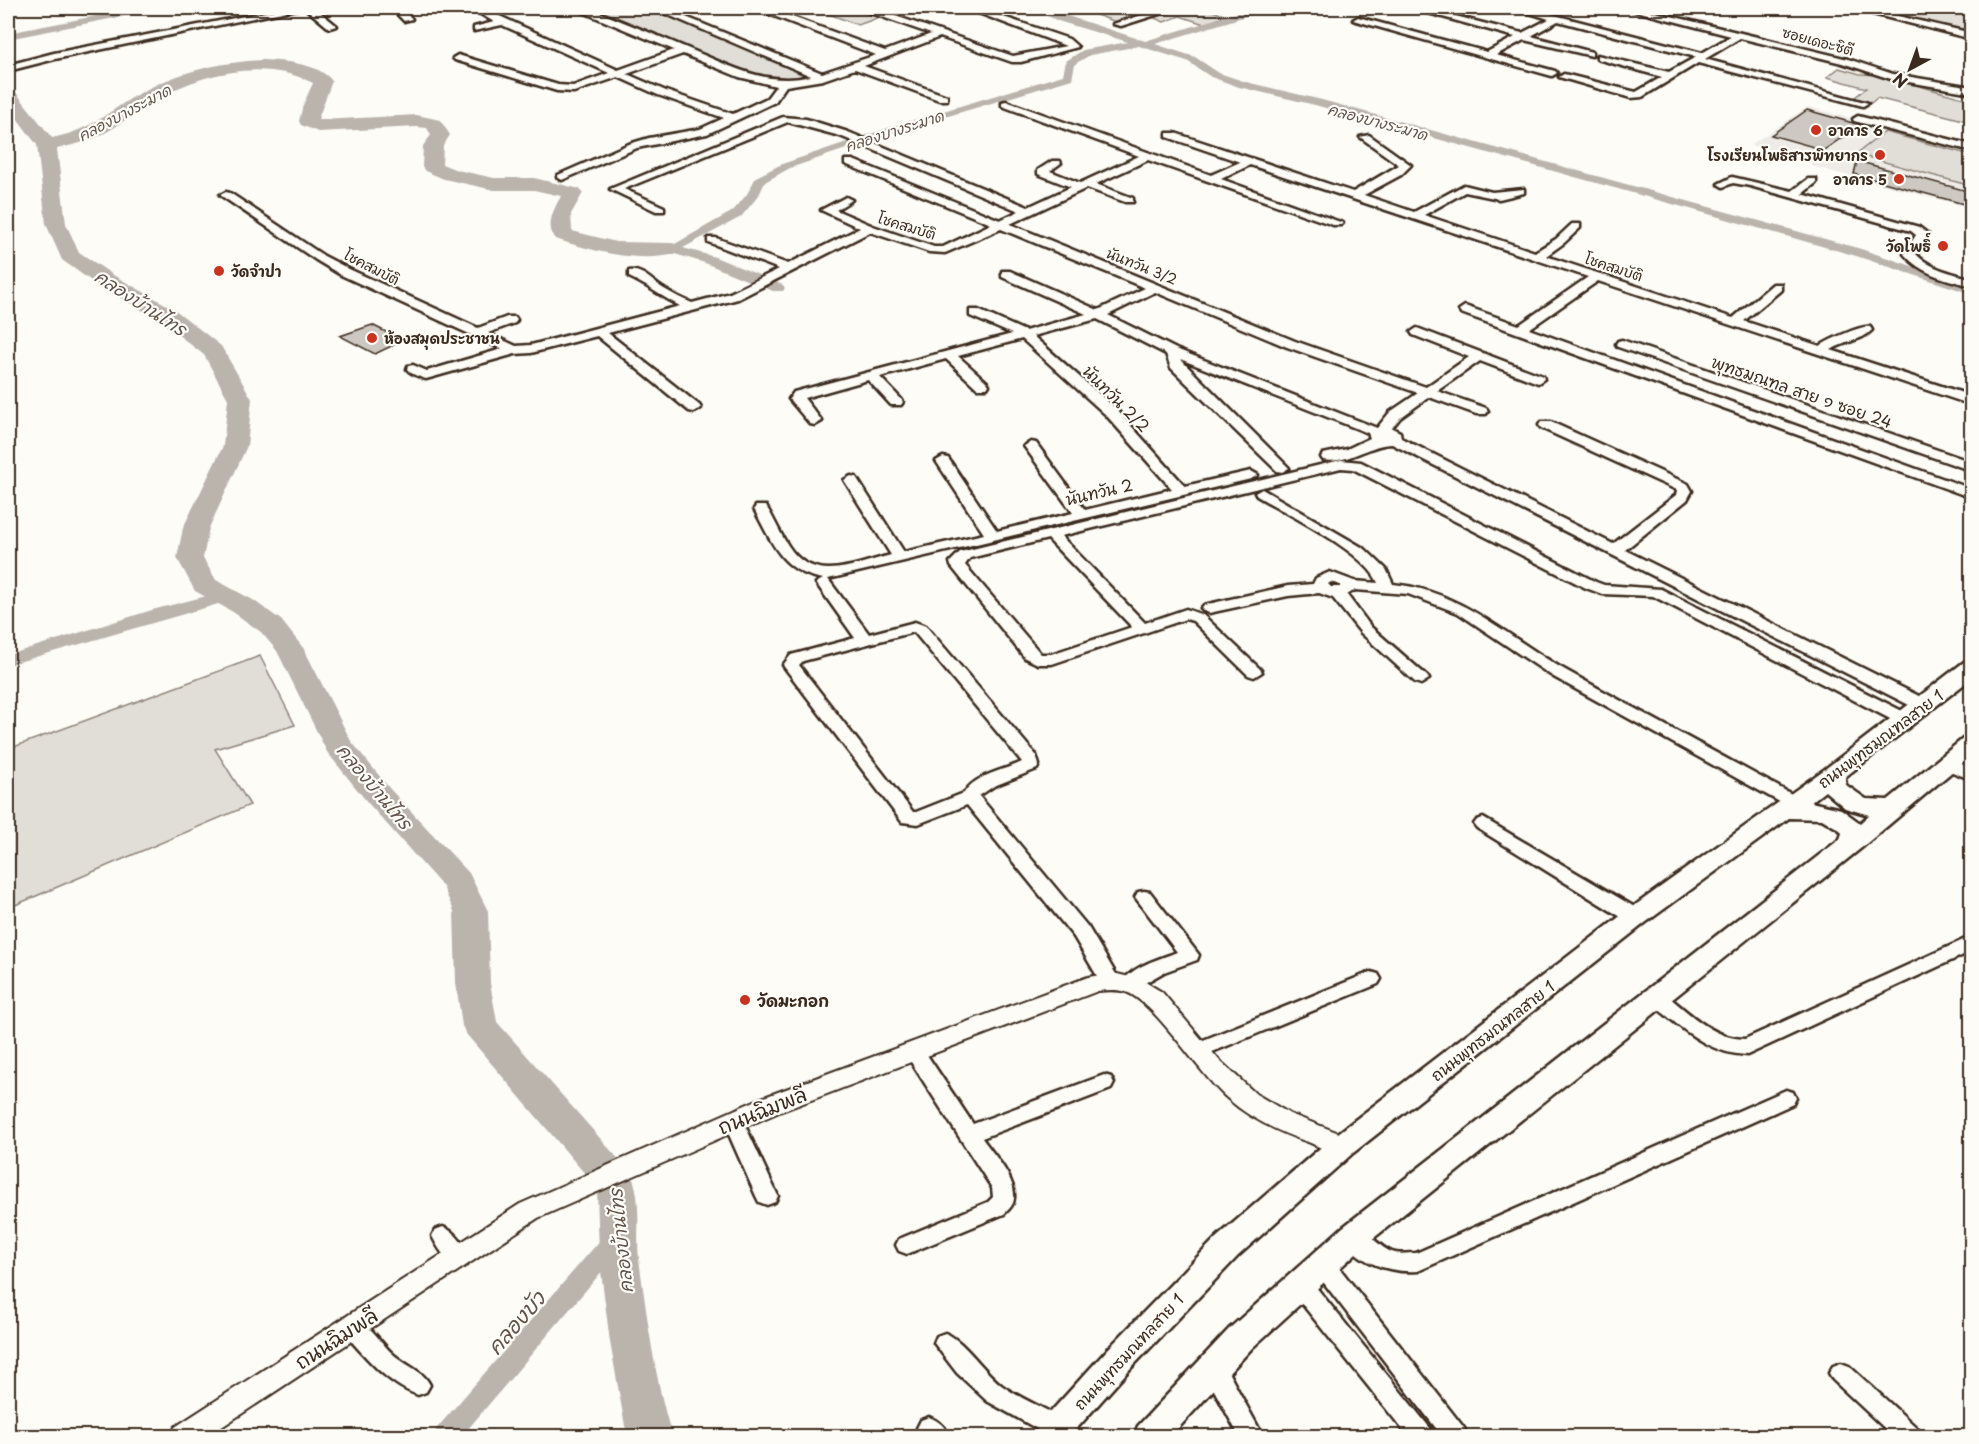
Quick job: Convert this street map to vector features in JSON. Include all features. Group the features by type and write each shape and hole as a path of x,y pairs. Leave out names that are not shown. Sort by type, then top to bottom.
{"main road":[{"name":"ถนนพุทธมณฑลสาย 1","path":"1054,1432 1118,1360 1227,1247 1343,1145 1636,917 1833,774 1971,667"},
{"path":"1150,1437 1213,1366 1322,1263 1851,843 1971,743"},
{"path":"1833,774 1834,787 1848,800 1870,808 1893,807"},
{"path":"1789,806 1832,814 1851,827 1854,833 1851,843"}],"street":[{"path":"13,64 271,8"},
{"path":"13,64 216,22 297,8"},
{"path":"310,8 332,26"},
{"path":"396,8 407,19"},
{"path":"476,8 662,93 734,118"},
{"path":"581,8 742,75 783,83 824,76 856,66 938,34"},
{"path":"657,8 824,76"},
{"path":"761,8 885,56"},
{"path":"865,8 1012,59 1044,55 1072,47 1066,41 970,8"},
{"path":"1118,24 1173,8"},
{"path":"1415,8 1589,54"},
{"path":"1518,8 1863,103"},
{"name":"ซอยเดอะซิตี","path":"1629,8 1844,67 1860,67 1928,84 1971,90"},
{"path":"1854,8 1971,36"},
{"path":"1487,56 1557,18"},
{"path":"1358,20 1552,74"},
{"path":"477,29 503,22"},
{"path":"1564,77 1635,96 1735,37"},
{"path":"458,58 565,89 581,88 684,50"},
{"path":"1600,57 1671,76"},
{"path":"856,66 943,98"},
{"path":"562,177 648,141 704,132 771,100 783,83"},
{"path":"1006,104 1337,223"},
{"path":"660,209 615,189 787,119 814,125 876,147 1028,211"},
{"path":"1858,119 1971,148"},
{"name":"โชคสมบัติ","path":"1171,135 1971,400"},
{"path":"1354,196 1397,173 1406,165 1365,137"},
{"name":"โชคสมบัติ","path":"413,369 426,375 514,350 531,349 734,296 869,228 937,251 945,250 1148,156"},
{"name":"นันทวัน 3/2","path":"849,162 1327,358 1482,411"},
{"path":"1211,179 1248,162"},
{"path":"1056,163 1042,172 1129,200"},
{"path":"1723,184 1738,181 1915,229 1922,234 1910,254 1913,259 1971,283"},
{"path":"1794,195 1812,181"},
{"path":"1415,216 1470,186 1493,196 1520,191"},
{"name":"โชคสมบัติ","path":"226,195 345,272 514,350"},
{"path":"846,200 827,211 869,228"},
{"path":"1536,257 1560,241 1576,226"},
{"path":"712,240 791,269"},
{"path":"633,273 660,292 692,308"},
{"path":"1006,274 1098,315 1172,352 1383,436 1923,705"},
{"path":"1520,330 1596,277"},
{"path":"1734,323 1778,287"},
{"path":"815,421 797,401 797,397 1098,315 1155,288"},
{"path":"1465,310 1971,494"},
{"name":"นันทวัน 2/2","path":"974,313 1024,335 1111,412 1181,491"},
{"path":"477,333 511,320"},
{"path":"1821,351 1840,339 1856,336 1866,330"},
{"path":"600,332 694,408"},
{"path":"1417,332 1538,379"},
{"name":"พุทธมณฑล สาย ๑ ซอย 24","path":"1622,344 1971,467"},
{"path":"1172,352 1176,365 1282,468"},
{"path":"949,355 982,385"},
{"path":"1383,436 1395,415 1479,356"},
{"path":"871,376 896,402"},
{"path":"1546,425 1683,487 1685,491 1682,497 1615,550"},
{"name":"นันทวัน 2","path":"826,579 899,556 1351,452 1383,436"},
{"path":"1031,446 1081,514"},
{"path":"943,461 992,534"},
{"path":"1254,672 1193,616 1177,616 1052,659 1038,659 1031,655 957,562 965,555 1341,465 1356,465 1591,585 1602,589 1656,592 1904,719"},
{"path":"851,480 899,556"},
{"path":"1262,493 1360,552 1381,572 1387,587"},
{"path":"761,509 791,561 807,572 826,579 865,640"},
{"path":"1052,535 1142,628"},
{"path":"1209,608 1288,591 1321,588 1343,590 1387,587 1419,593 1463,610 1558,673 1789,806"},
{"path":"1343,590 1366,630 1421,679"},
{"path":"918,627 1030,759 1031,765 1019,772 979,785 972,791 970,797 918,818 908,818 791,665 797,658 918,627"},
{"path":"1946,763 1971,775"},
{"path":"970,797 1121,982 1154,998 1245,1100 1291,1125 1343,1145"},
{"path":"1483,824 1636,917"},
{"path":"1121,982 1190,955 1144,897"},
{"path":"1656,997 1723,1045 1737,1048 1747,1047 1971,943"},
{"path":"1198,1050 1371,979"},
{"name":"ถนนฉิมพลี","path":"185,1437 353,1327 451,1247 623,1168 733,1121 1065,993 1121,982"},
{"path":"908,1245 996,1208 1004,1200 1002,1186 914,1051"},
{"path":"970,1134 1104,1083"},
{"path":"1354,1236 1388,1261 1399,1265 1418,1262 1786,1098"},
{"path":"733,1121 767,1196"},
{"path":"1322,1263 1456,1437"},
{"path":"1299,1283 1422,1437"},
{"path":"353,1327 387,1364 418,1385"},
{"path":"945,1342 995,1394 1054,1432"},
{"path":"1213,1366 1251,1437"},
{"path":"1841,1372 1909,1437"}],"shaded area":[{"path":"595,8 650,8 808,72 809,77 791,79 753,74"},
{"path":"830,8 853,8 878,18 858,25 821,11"},
{"path":"1076,8 1204,8 1227,16 1204,24 1180,16 1164,22 1150,16 1125,25"},
{"path":"1866,8 1971,8 1971,33"},
{"path":"1839,68 1860,74 1878,75 1971,100 1971,122 1877,98 1871,103 1854,98 1866,88 1827,77"},
{"name":"โรงเรียนโพธิสารพิทยากร","path":"1808,107 1971,149 1971,208 1811,166 1811,162 1750,145"},
{"path":"1885,132 1971,155 1971,186 1856,154"},
{"path":"260,656 295,725 215,749 250,805 8,908 8,749"}],"building":[{"name":"อาคาร 6","path":"1807,110 1860,125 1824,150 1771,135"},
{"name":"อาคาร 5","path":"1857,161 1971,192 1971,206 1854,174"},
{"name":"ห้องสมุดประชาชน","path":"372,325 404,340 375,354 340,336"}],"waterway":[{"path":"8,36 150,8"},
{"path":"1036,8 1061,19 1140,43"},
{"path":"1146,44 1262,8"},
{"name":"คลองบางระมาด","path":"778,288 710,260 672,249 737,214 753,195 760,180 786,166 901,127 1068,77 1070,63 1087,52 1140,43"},
{"name":"คลองบางระมาด","path":"1140,43 1191,59 1215,75 1243,85 1318,102 1705,209 1857,252 1972,290"},
{"name":"คลองบางระมาด","path":"47,145 93,132 149,95 196,76 241,66 285,67 305,72 323,81 312,105 308,121 318,126 417,121 433,124 441,135 433,146 432,167 451,175 494,184 534,184 573,193 561,214 562,235 616,248 672,249"},
{"name":"คลองบางระมาด","path":"8,94 47,145"},
{"name":"คลองบ้านไทร","path":"47,145 56,224 70,255 105,280 166,314 213,351 240,399 235,446 196,528 190,558 205,585 243,606 271,626 290,649 338,745 379,796 457,881 471,911 473,983 480,1026 616,1183 619,1256 631,1342 647,1426 651,1436"},
{"path":"8,660 158,614 226,596"},
{"name":"คลองบัว","path":"446,1436 618,1236"}],"place":[{"name":"อาคาร 6","path":"1816,130"},
{"name":"โรงเรียนโพธิสารพิทยากร","path":"1880,155"},
{"name":"อาคาร 5","path":"1899,179"},
{"name":"วัดโพธิ์","path":"1943,246"},
{"name":"วัดจำปา","path":"219,271"},
{"name":"ห้องสมุดประชาชน","path":"372,338"},
{"name":"วัดมะกอก","path":"745,1000"}]}
